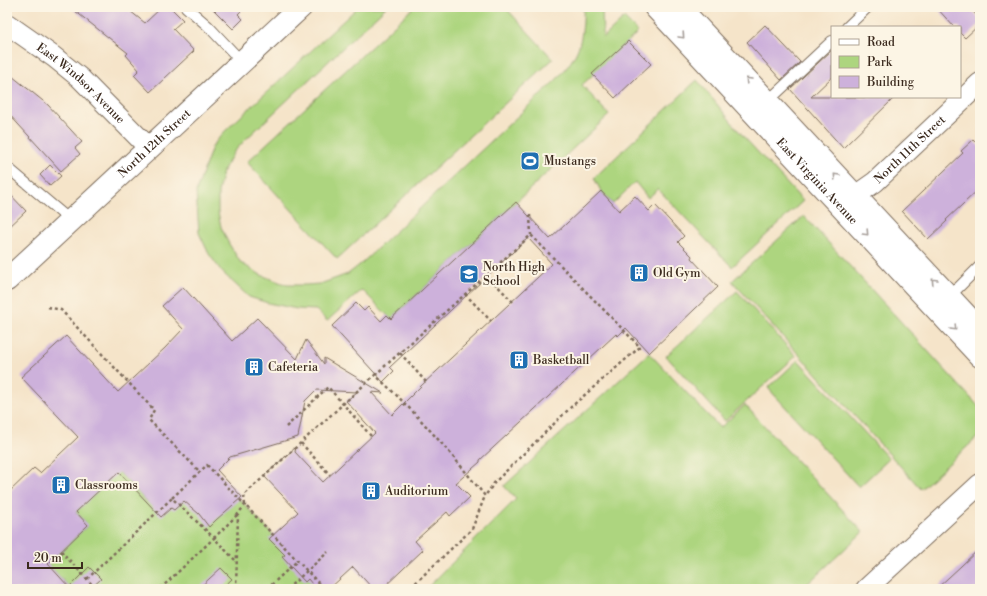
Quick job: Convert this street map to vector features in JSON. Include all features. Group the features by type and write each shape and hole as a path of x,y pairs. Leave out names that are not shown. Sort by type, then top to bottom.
{"street":[{"name":"North 12th Street","path":"7,280 301,7"},
{"name":"East Virginia Avenue","path":"655,7 980,356"},
{"name":"East Virginia Avenue","path":"679,7 980,330"},
{"name":"East Windsor Avenue","path":"7,24 54,57 80,78 149,148"},
{"name":"North 11th Street","path":"855,196 875,182 980,83"},
{"path":"866,589 980,484"}],"lane":[{"path":"186,7 208,26 242,62"},
{"path":"848,26 868,7"},
{"path":"767,102 831,42"},
{"path":"7,167 71,221"},
{"path":"949,297 980,266"}],"path":[{"path":"409,589 472,529 485,496 496,482 572,406 640,347 531,235 530,215"},
{"path":"160,589 238,514 245,505 244,495 486,274 531,235"},
{"path":"486,274 513,302"},
{"path":"465,294 491,321"},
{"path":"48,307 61,310 154,410 149,420 200,472"},
{"path":"400,353 426,382"},
{"path":"375,375 400,398 445,447 485,496"},
{"path":"286,427 328,387 371,436"},
{"path":"301,443 330,475"},
{"path":"87,578 207,465 324,589"},
{"path":"172,498 236,560"},
{"path":"236,589 238,514"},
{"path":"61,551 96,589"},
{"path":"287,589 328,552"},
{"path":"267,589 297,561"}],"green space":[{"path":"358,7 386,7 244,141 234,152 223,171 218,192 218,212 221,227 229,244 241,263 261,275 287,285 320,284 348,274 362,263 556,80 573,59 579,46 582,29 583,7 602,7 603,38 624,18 638,32 582,85 609,115 391,319 362,290 327,321 316,310 297,309 268,303 249,297 222,272 209,254 199,233 196,192 212,147 223,133"},
{"path":"414,7 505,7 553,59 337,259 247,162"},
{"path":"697,80 743,136 803,201 732,267 658,189 648,198 635,182 613,204 601,191 594,178"},
{"path":"804,216 980,408 980,435 921,489 732,281"},
{"path":"737,291 796,356 725,421 666,356"},
{"path":"649,353 720,428 745,405 863,532 802,589 426,589 516,499 504,486"},
{"path":"798,360 889,459 859,487 768,388"},
{"path":"207,465 324,589 63,589 67,585 48,564 88,525 76,512 116,469 152,507 187,474"}],"building":[{"path":"70,7 125,7 145,23 162,7 170,7 183,20 173,29 194,51 150,92 134,75 139,70 126,55 128,53"},
{"path":"211,7 245,7 238,14 243,19 233,29"},
{"path":"936,7 969,7 980,19 980,24 965,38 961,34 961,26 953,26"},
{"path":"765,25 800,62 781,80 747,42"},
{"path":"628,41 651,64 615,98 592,74"},
{"path":"831,51 831,78 811,97 894,98 843,148 790,89"},
{"path":"7,72 48,105 82,142 75,148 80,154 61,171 7,112"},
{"path":"973,140 980,147 980,188 928,239 902,211 963,153 961,151"},
{"path":"50,165 61,176 50,186 40,175"},
{"path":"7,191 26,211 7,229"},
{"path":"601,191 619,211 635,196 649,211 655,205 684,236 678,242 718,287 649,353 626,328 618,336 616,334 456,483 470,497 450,516 447,512 415,541 423,550 382,589 373,589 353,567 329,589 316,589 308,579 305,582 282,557 285,555 269,539 298,512 264,476 296,447 295,452 323,482 375,433 346,401 357,392 316,390 305,401 298,437 230,457 217,470 242,497 209,527 199,514 184,501 174,510 171,508 161,517 119,472 76,512 88,525 48,564 69,587 89,567 101,579 90,589 7,589 7,494 34,468 40,473 78,437 21,377 66,336 118,392 183,329 162,306 183,287 232,341 257,318 297,359 306,340 324,364 324,358 383,393 371,392 392,415 422,385 552,264 528,238 390,367 394,371 383,382 332,326 356,303 364,311 368,307 381,321 387,315 391,319 516,202 550,239"},
{"path":"980,548 980,589 936,589 961,566"},
{"path":"221,568 232,579 221,589 198,589"}],"place":[{"name":"Mustangs","path":"530,161"},
{"name":"Old Gym","path":"639,273"},
{"name":"North High School","path":"469,274"},
{"name":"Basketball","path":"519,360"},
{"name":"Cafeteria","path":"254,367"},
{"name":"Classrooms","path":"61,485"},
{"name":"Auditorium","path":"371,491"}]}
